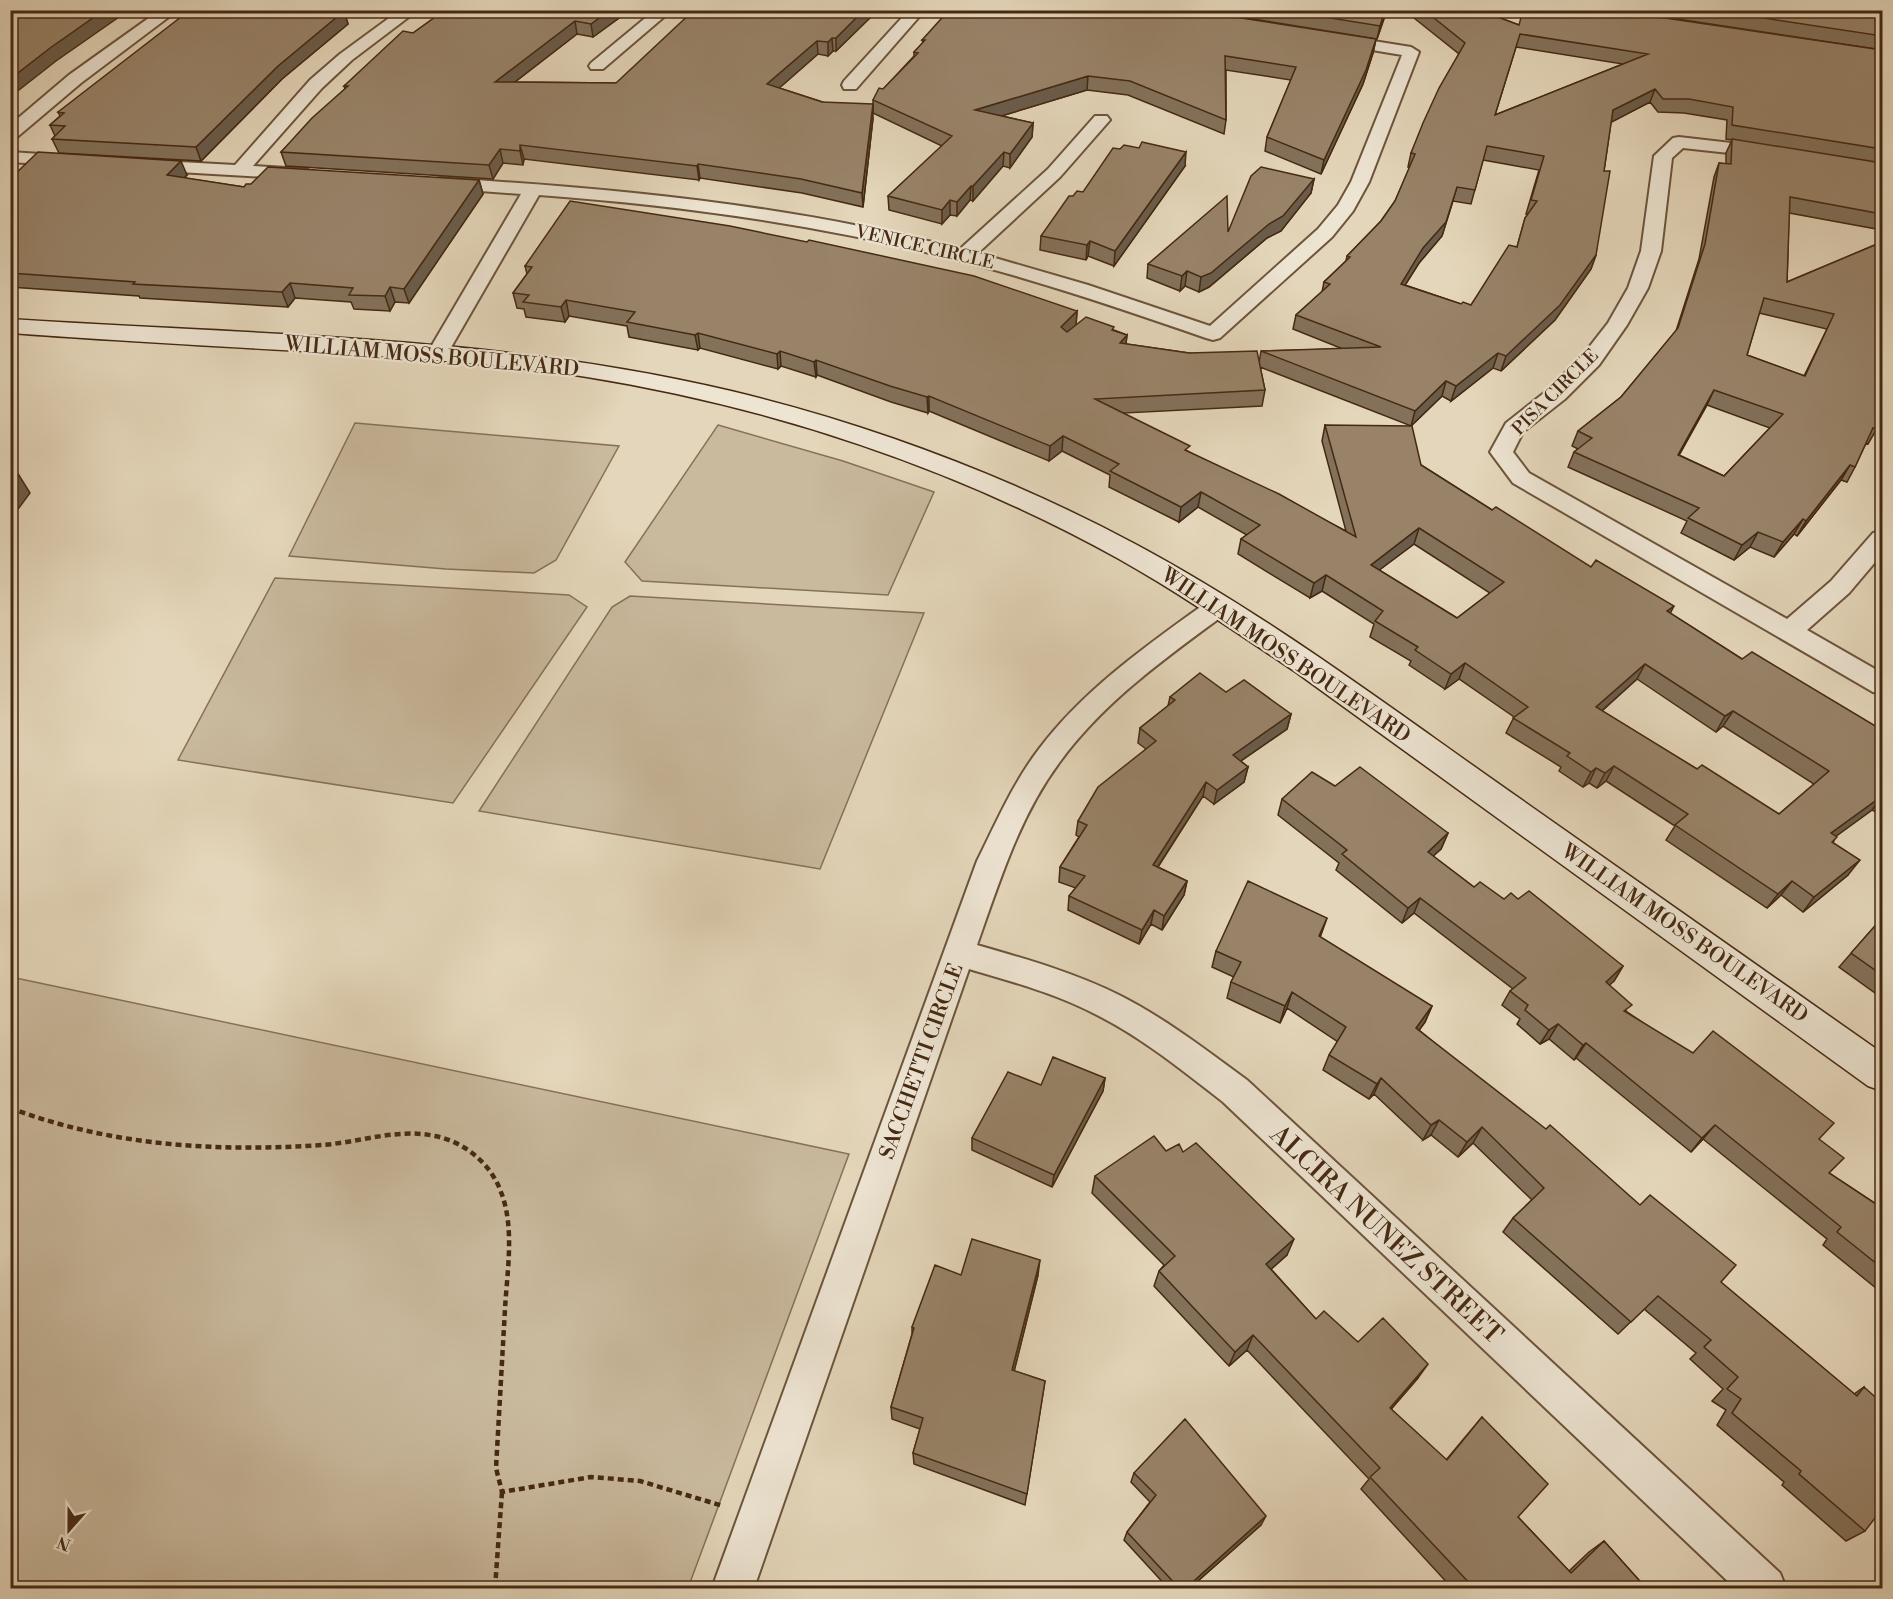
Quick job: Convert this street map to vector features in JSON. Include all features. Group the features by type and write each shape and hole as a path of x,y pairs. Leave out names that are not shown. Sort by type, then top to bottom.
{"street":[{"path":"10,134 75,79 171,10"},
{"path":"239,171 316,84 354,51 411,10"},
{"path":"597,66 665,10"},
{"path":"850,86 918,10"},
{"name":"VENICE CIRCLE","path":"428,182 624,196 776,216 856,231 964,256 1128,304 1213,334 1325,233 1346,207 1360,182 1411,52 1320,37"},
{"path":"964,256 1054,173 1101,120"},
{"name":"PISA CIRCLE","path":"1790,156 1720,145 1679,142 1663,156 1651,251 1633,297 1617,325 1591,360 1557,394 1514,428 1500,452 1521,478 1882,685"},
{"path":"10,157 90,162"},
{"path":"125,164 321,176"},
{"path":"439,352 534,188"},
{"name":"WILLIAM MOSS BOULEVARD","path":"10,326 439,352 614,374 740,400 823,424 966,475 1057,516 1128,553 1219,606 1308,665 1882,1074"},
{"path":"1788,632 1840,587 1882,540"},
{"name":"SACCHETTI CIRCLE","path":"734,1588 992,861 1020,801 1049,756 1084,714 1125,676 1219,606"},
{"name":"ALCIRA NUNEZ STREET","path":"960,953 1048,980 1109,1006 1175,1046 1234,1091 1765,1588"}],"path":[{"path":"10,1108 36,1119 99,1136 171,1146 247,1148 326,1145 389,1135 435,1136 468,1148 491,1170 505,1205 508,1268 496,1468 502,1492 495,1588"},
{"path":"502,1492 591,1477 640,1481 758,1517"}],"shaded area":[{"path":"355,423 619,446 556,560 534,573 446,569 289,556"},
{"path":"718,425 843,461 934,492 888,595 642,581 625,562"},
{"path":"275,578 569,595 587,607 453,803 178,760"},
{"path":"630,596 924,613 820,869 479,811 612,607"},
{"path":"11,977 849,1154 688,1588 11,1588"}],"building":[{"path":"10,10 104,10 10,79"},
{"path":"190,10 344,11 278,66 196,147 52,139 65,126 50,125 64,113 58,112"},
{"path":"445,10 610,10 591,24 575,21 495,82 616,83 694,10 864,10 836,38 828,42 817,41 767,84 822,102 873,104 862,193 801,179 698,164 697,166 520,145 520,151 500,149 489,165 281,152 312,118 348,86 344,86 403,31 413,33"},
{"path":"949,10 1190,10 1376,39 1366,70 1324,160 1267,137 1296,67 1225,56 1226,120 1130,81 1088,76 975,110 1033,123 1010,154 1004,152 957,202 950,200 942,210 888,196 952,136 873,100 879,88 883,89 918,53 914,52 925,40 922,40"},
{"path":"1281,10 1385,10 1380,26"},
{"path":"1424,10 1479,10 1519,25 1523,10 1611,10 1882,50 1882,149 1732,125 1733,107 1689,99 1663,99 1655,89 1613,110 1604,171 1610,171 1596,255 1560,305 1506,356 1498,353 1456,386 1446,381 1415,411 1261,351 1381,347 1296,315 1330,284 1324,282 1350,257 1347,256 1381,221 1395,201 1415,154 1411,153 1423,123 1439,88 1465,43","holes":["1520,34 1648,54 1495,115","1487,146 1544,156 1531,200 1537,201 1525,218 1517,247 1509,245 1471,305 1463,302 1461,304 1401,284 1423,248 1446,222 1457,187 1475,190"]},
{"path":"1711,10 1882,10 1882,36"},
{"path":"1732,139 1882,163 1882,214 1790,197 1787,282 1882,242 1882,420 1877,429 1873,428 1855,467 1850,465 1806,521 1803,519 1783,542 1758,532 1742,545 1688,518 1699,508 1574,452 1592,438 1578,431 1621,397 1678,328 1705,244 1719,163 1731,164","holes":["1764,298 1834,314 1805,376 1747,355","1714,390 1783,414 1724,476 1678,455"]},
{"path":"1142,142 1186,152 1115,251 1090,241 1087,245 1041,236 1069,196 1073,196 1077,191 1083,192 1113,148 1120,149 1124,145 1139,148"},
{"path":"38,152 181,161 167,175 244,187 246,184 251,184 268,167 479,180 404,289 390,287 385,296 349,295 353,288 290,283 282,292 133,284 135,282 10,273 10,179"},
{"path":"1261,167 1314,179 1283,216 1269,224 1211,273 1201,277 1187,271 1182,276 1148,264 1227,196 1228,232 1251,176"},
{"path":"570,201 730,226 807,242 809,240 974,276 1077,311 1061,327 1067,332 1086,317 1114,327 1112,330 1127,335 1120,343 1189,353 1257,351 1265,390 1095,399 1190,446 1185,450 1279,494 1356,537 1325,425 1412,426 1421,465 1492,510 1496,507 1591,567 1596,560 1674,606 1667,611 1742,659 1752,652 1882,730 1882,796 1831,833 1837,837 1832,842 1860,860 1814,897 1792,881 1778,894 1675,825 1688,814 1614,766 1605,773 1596,768 1591,772 1567,756 1570,753 1513,718 1528,707 1465,663 1451,674 1415,650 1418,647 1375,621 1383,611 1326,575 1314,583 1241,539 1260,525 1201,492 1181,507 1110,471 1119,464 1063,436 1050,446 929,396 890,386 816,360 814,362 780,351 777,354 698,333 695,335 627,322 635,312 566,300 561,307 523,302 529,295 513,293 532,267 525,266","holes":["1419,528 1504,582 1457,618 1371,565","1645,664 1725,716 1733,711 1829,771 1779,814 1702,765 1697,769 1596,707"]},
{"path":"1200,673 1226,692 1244,680 1291,714 1233,755 1248,767 1217,790 1206,782 1153,865 1187,881 1164,916 1154,910 1142,930 1069,896 1085,876 1060,867 1087,825 1078,821 1098,787 1156,741 1140,728 1175,700 1170,697"},
{"path":"1360,767 1448,833 1428,852 1474,887 1480,882 1504,899 1511,893 1518,899 1529,891 1623,966 1606,982 1632,1005 1624,1011 1693,1053 1713,1031 1834,1123 1819,1139 1844,1158 1829,1173 1882,1208 1882,1268 1837,1232 1841,1227 1715,1125 1702,1138 1586,1043 1583,1045 1558,1024 1549,1030 1525,1010 1528,1005 1510,991 1526,978 1420,898 1408,908 1342,854 1347,850 1282,799 1312,772 1335,786"},
{"path":"1248,881 1327,918 1319,936 1432,1006 1416,1028 1546,1129 1550,1125 1640,1205 1650,1195 1736,1265 1721,1282 1857,1396 1864,1387 1882,1403 1882,1509 1865,1531 1799,1474 1801,1471 1732,1413 1741,1399 1727,1389 1738,1377 1704,1347 1711,1340 1658,1296 1631,1322 1513,1218 1544,1188 1482,1127 1467,1142 1439,1120 1431,1125 1381,1078 1377,1084 1329,1055 1346,1027 1292,992 1285,1006 1231,982 1241,962 1216,951"},
{"path":"1882,918 1882,975 1851,953"},
{"path":"1053,1057 1105,1078 1054,1175 972,1138 1008,1072 1041,1085"},
{"path":"1154,1136 1166,1151 1179,1144 1183,1152 1196,1143 1294,1239 1266,1264 1316,1319 1324,1311 1358,1342 1383,1318 1428,1364 1390,1408 1447,1460 1482,1417 1548,1484 1518,1517 1571,1573 1604,1541 1646,1588 1474,1588 1370,1477 1380,1468 1253,1335 1235,1352 1159,1271 1175,1256 1095,1176"},
{"path":"972,1239 1040,1260 1012,1370 1045,1381 1027,1494 913,1453 923,1418 891,1407 914,1328 912,1327 935,1265 961,1275"},
{"path":"1185,1419 1266,1516 1186,1588 1179,1588 1127,1532 1156,1495 1134,1473"}]}
